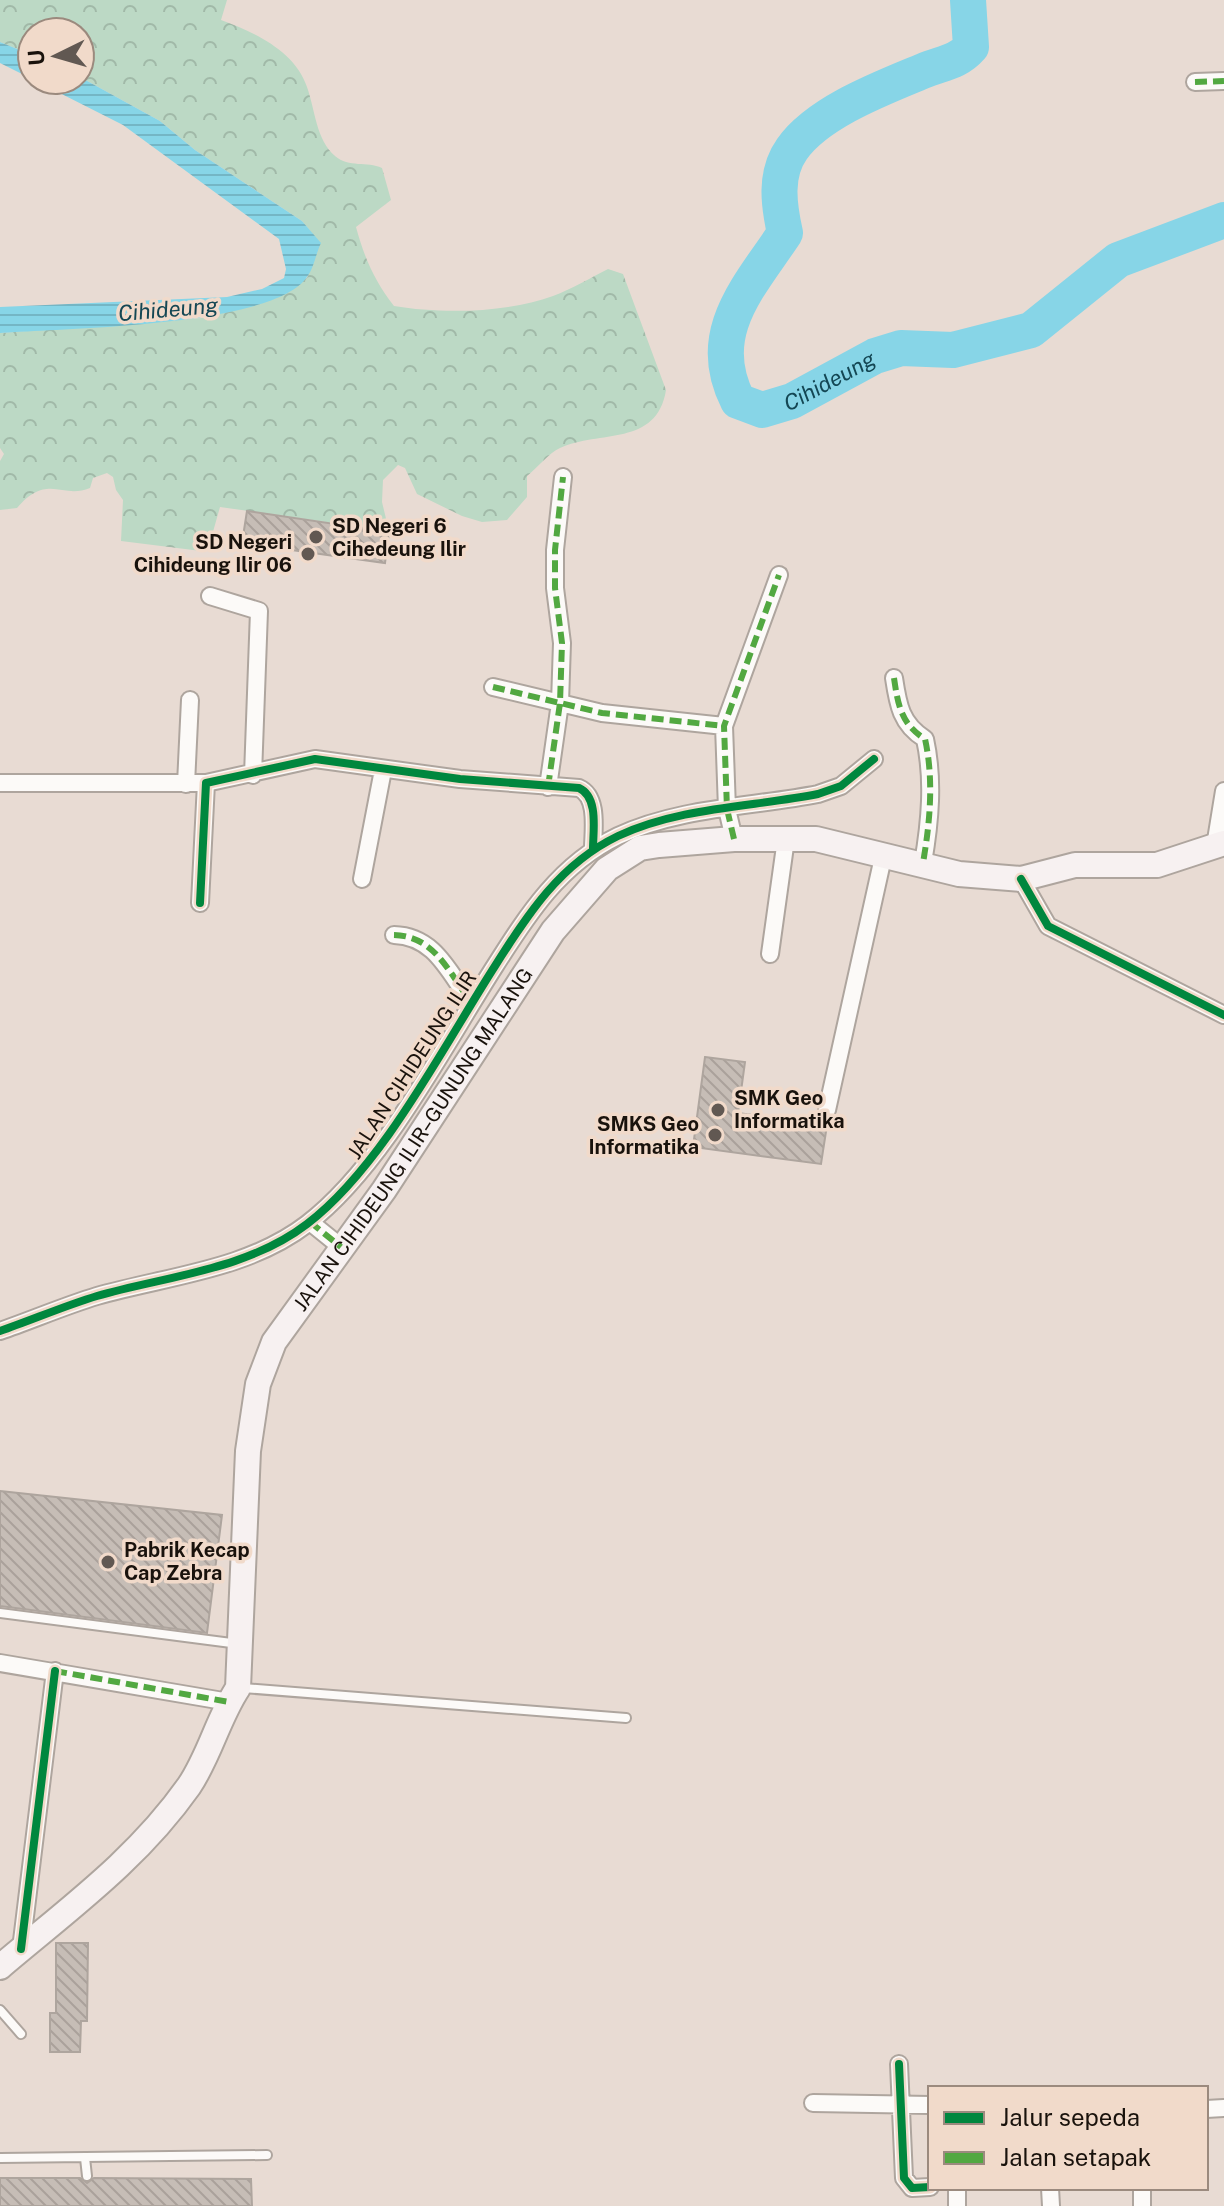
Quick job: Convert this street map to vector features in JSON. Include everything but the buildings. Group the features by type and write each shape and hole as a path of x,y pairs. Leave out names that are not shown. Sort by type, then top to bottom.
{"main road":[{"name":"JALAN CIHIDEUNG ILIR–GUNUNG MALANG","path":"0,1967 81,1903 164,1819 212,1747 233,1695 239,1645 248,1451 258,1384 283,1325 384,1190 553,931 592,883 640,848 730,823 786,839 816,839 1025,887 1075,865 1157,865 1219,845"}],"street":[{"path":"1195,82 1224,81"},
{"path":"548,787 560,703 562,643 555,588 555,550 563,477"},
{"path":"730,823 724,726 779,575"},
{"path":"210,596 253,606 259,611 253,775"},
{"path":"894,678 900,712 910,730 925,739 927,748 931,786 923,863"},
{"path":"493,687 602,713 724,726"},
{"path":"186,784 190,700"},
{"path":"0,783 206,783 315,759 383,770 586,791 593,815 593,849"},
{"name":"JALAN CIHIDEUNG ILIR","path":"0,1331 97,1296 177,1279 255,1253 310,1222 368,1164 539,899 556,879 593,849 659,821 730,823 841,786 874,759"},
{"path":"362,879 383,770"},
{"path":"200,903 206,783"},
{"path":"1219,845 1224,791"},
{"path":"770,954 786,839"},
{"path":"827,1110 884,853"},
{"path":"1025,887 1048,926 1224,1015"},
{"path":"394,935 412,935 426,942 471,1002"},
{"path":"310,1222 341,1247"},
{"path":"0,1663 233,1695"},
{"path":"21,1949 55,1671"},
{"path":"899,2064 906,2185 928,2187"},
{"path":"813,2103 928,2105"}],"lane":[{"path":"0,1613 239,1645"},
{"path":"233,1695 626,1718"},
{"path":"0,2010 21,2034"},
{"path":"0,2158 267,2155"},
{"path":"85,2158 87,2176"}],"green space":[{"path":"0,0 227,0 221,20 272,44 301,74 320,133 335,156 346,162 382,168 391,200 356,227 371,269 394,306 453,311 495,309 553,296 608,269 623,274 666,390 660,408 651,421 639,429 575,443 552,453 527,476 527,497 507,520 482,522 462,516 417,494 405,468 398,465 383,480 382,502 389,531 220,507 209,546 201,551 121,541 123,500 116,490 113,477 107,473 93,478 90,488 80,491 46,489 28,497 17,508 0,510 0,461 4,454 0,448 0,333 202,318 307,278 320,243 302,221 195,150 160,121 96,86 96,16 16,16 16,48 0,42"}],"water":[{"path":"0,42 16,48 16,71 0,63"},
{"path":"96,86 160,121 195,150 302,221 321,243 307,277 287,294 253,306 211,315 164,322 0,333 0,307 227,297 262,289 284,278 286,269 279,239 123,125 66,96 96,96"}],"waterway":[{"name":"Cihideung","path":"968,0 971,47 966,52 955,60 870,93 834,113 803,136 786,159 780,179 785,233 735,311 728,332 726,354 729,376 738,401 762,410 792,401 875,356 901,348 953,350 1031,330 1118,260 1224,220"}],"marked path":[{"path":"1195,82 1224,81"},
{"path":"548,787 560,703 562,643 555,588 555,550 563,477"},
{"path":"734,839 727,809 724,726 779,575"},
{"path":"894,678 902,713 911,727 925,739 928,754 930,801 923,863"},
{"path":"493,687 602,713 724,726"},
{"path":"394,935 408,937 431,949 471,1002"},
{"path":"310,1222 341,1247"},
{"path":"55,1671 229,1702"}],"cycle path":[{"path":"200,903 206,783 315,759 460,779 579,788 590,799 592,807 593,849"},
{"path":"0,1331 97,1296 233,1262 259,1252 307,1224 361,1171 386,1139 533,909 579,861 618,836 666,819 818,794 841,786 874,759"},
{"path":"1021,879 1048,926 1224,1015"},
{"path":"21,1949 55,1671"},
{"path":"899,2064 904,2178 912,2188 928,2187"}],"place":[{"name":"SD Negeri 6 Cihedeung Ilir","path":"316,537"},
{"name":"SD Negeri Cihideung Ilir 06","path":"308,554"},
{"name":"SMK Geo Informatika","path":"718,1110"},
{"name":"SMKS Geo Informatika","path":"715,1135"},
{"name":"Pabrik Kecap Cap Zebra","path":"108,1562"}]}
